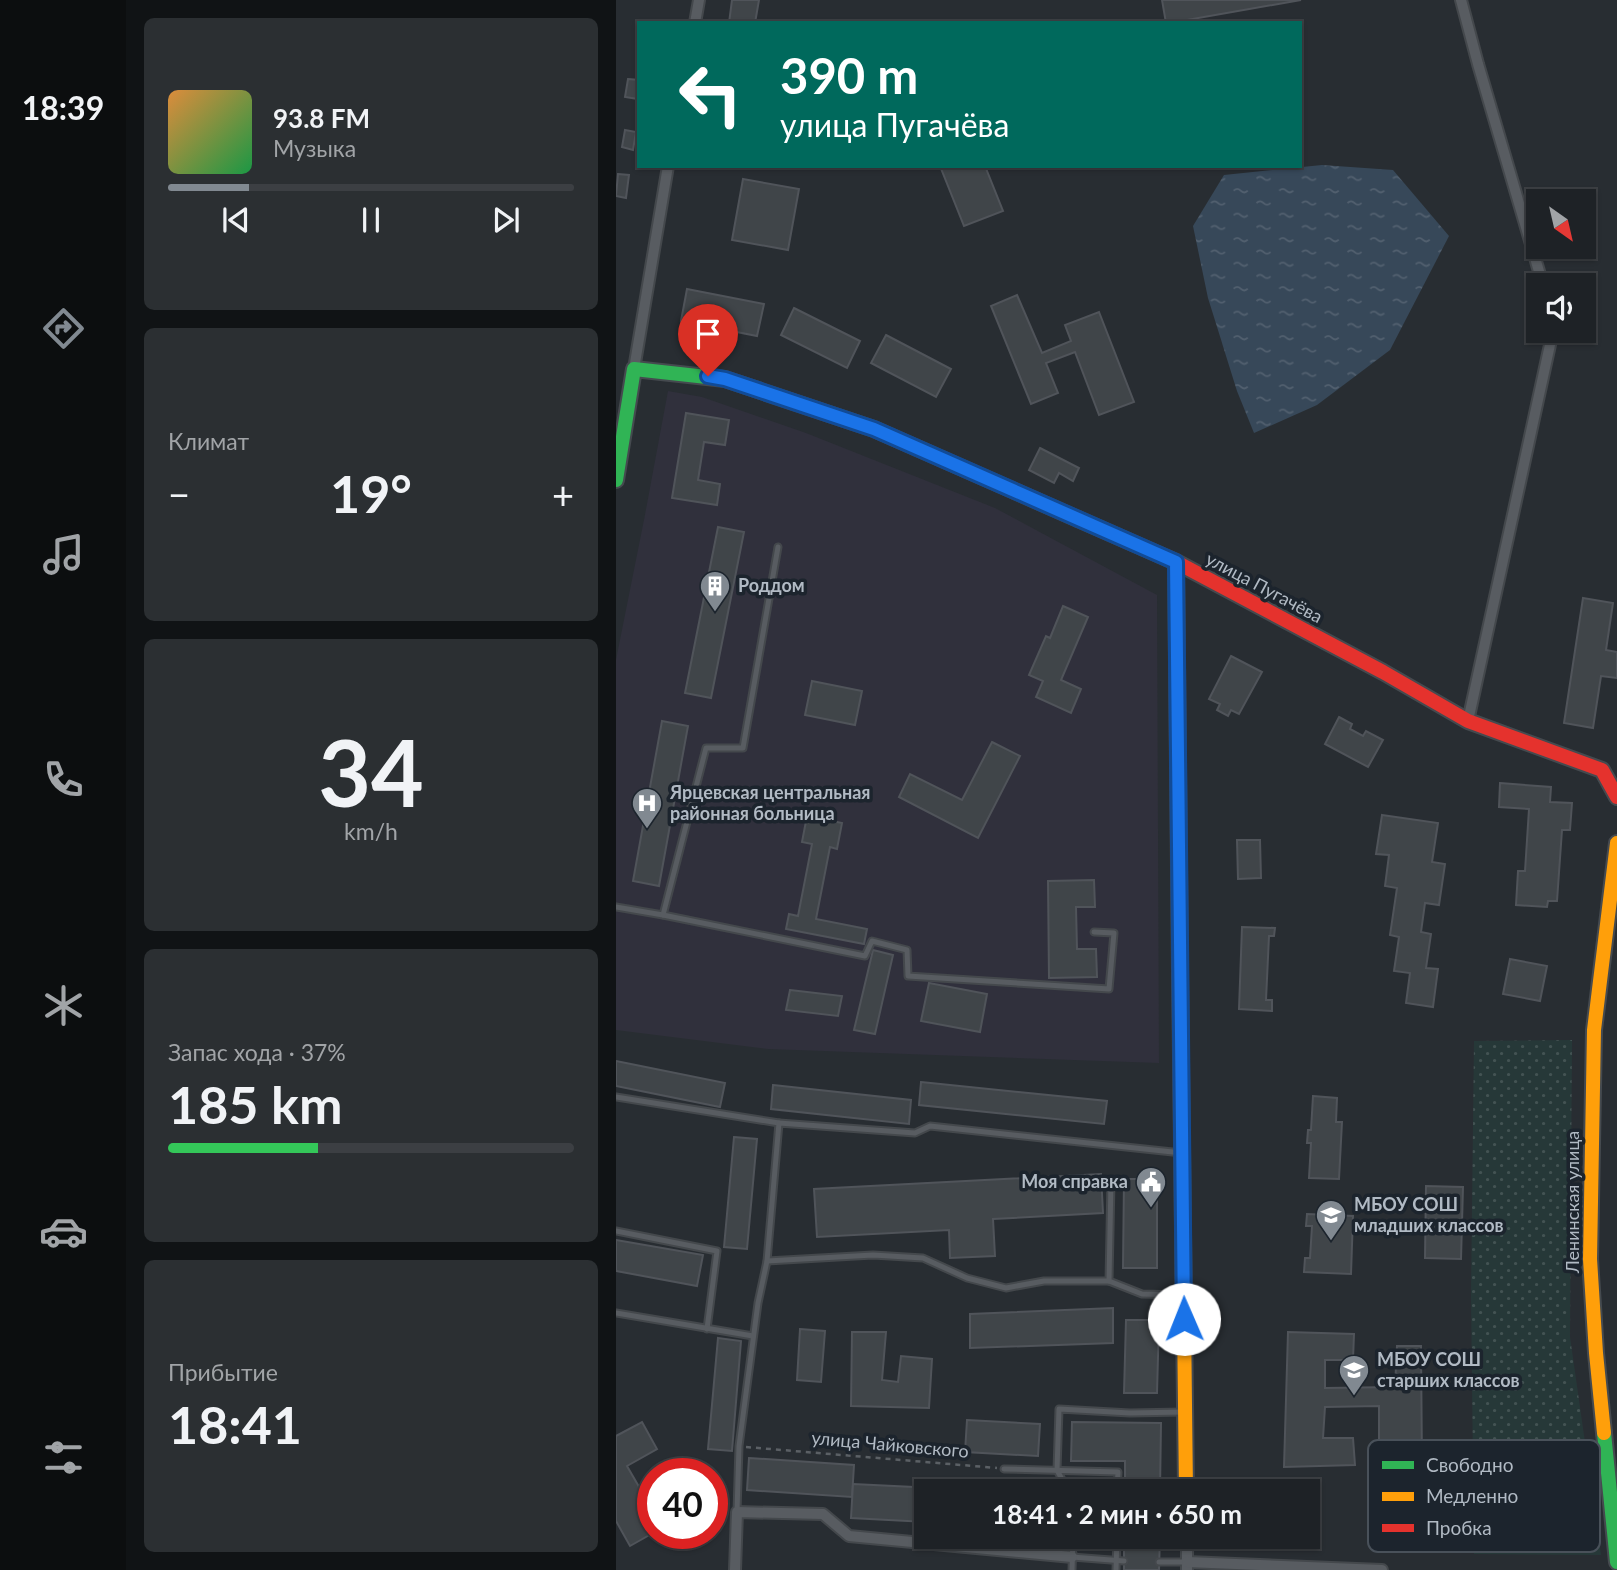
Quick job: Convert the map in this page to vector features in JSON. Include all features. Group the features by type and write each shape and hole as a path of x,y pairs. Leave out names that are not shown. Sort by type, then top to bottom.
{"street":[{"path":"695,21 699,0"},
{"path":"1461,0 1539,273"},
{"path":"616,480 668,168"},
{"path":"1468,720 1550,343"},
{"name":"улица Пугачёва","path":"634,369 725,379 874,429 1176,562 1468,720 1602,771 1617,797"},
{"path":"1176,562 1186,1479"},
{"name":"Ленинская улица","path":"1617,843 1594,1030 1590,1259 1596,1353 1617,1562"},
{"path":"735,1570 737,1512 823,1514 849,1536 1072,1557"},
{"path":"1187,1566 1382,1570"}],"lane":[{"path":"663,915 706,748 743,748 778,547"},
{"path":"616,907 864,956 872,941 907,950 908,976 1109,989 1114,933 1094,932"},
{"path":"616,1097 779,1123 915,1133 930,1126 1182,1153"},
{"path":"737,1512 739,1446 753,1336 767,1261 779,1123"},
{"path":"1109,1280 1111,1181"},
{"path":"616,1231 717,1251 707,1329"},
{"path":"767,1261 873,1255 923,1258 967,1278 1006,1288 1044,1281 1109,1280 1142,1294 1183,1295"},
{"path":"616,1313 753,1336"},
{"path":"1061,1479 1057,1471 1059,1409 1130,1413 1186,1412"},
{"path":"1004,1469 1118,1472 1118,1479"},
{"path":"1072,1549 1072,1570"},
{"path":"1116,1549 1116,1570"},
{"path":"1072,1557 1124,1561"},
{"path":"1160,1562 1187,1566"}],"path":[{"name":"улица Чайковского","path":"739,1446 1004,1469"}],"shaded area":[{"path":"668,391 702,397 806,433 995,508 1157,595 1159,1063 768,1049 616,1030 616,660"},
{"path":"1572,1040 1570,1337 1585,1440 1473,1440 1471,1294 1474,1041"},
{"path":"1600,1548 1601,1555 1474,1554 1600,1552"}],"water":[{"path":"1322,165 1393,170 1449,236 1390,350 1317,405 1254,433 1237,391 1208,298 1193,226 1224,175"}],"building":[{"path":"732,0 759,0 755,21 729,21"},
{"path":"1162,0 1301,0 1181,21 1166,21"},
{"path":"628,79 637,80 637,99 625,97"},
{"path":"625,130 636,132 633,150 622,147"},
{"path":"941,168 986,168 1003,211 964,226"},
{"path":"618,174 629,175 626,198 616,196"},
{"path":"743,179 799,189 788,250 732,240"},
{"path":"687,289 764,304 757,336 681,321"},
{"path":"1017,295 1042,353 1071,341 1065,325 1099,312 1134,402 1099,415 1075,352 1046,363 1058,393 1031,404 991,306"},
{"path":"794,308 860,341 847,368 781,335"},
{"path":"886,335 951,369 936,397 871,363"},
{"path":"686,413 729,420 725,445 704,442 698,480 720,484 717,505 672,498"},
{"path":"1040,448 1079,468 1073,481 1059,473 1054,483 1029,470"},
{"name":"Роддом","path":"718,527 744,532 711,698 685,693"},
{"path":"1583,598 1613,603 1606,650 1617,652 1617,678 1601,676 1593,728 1564,723"},
{"path":"1063,606 1088,617 1061,680 1081,689 1071,713 1036,697 1043,681 1029,675 1046,636 1050,638"},
{"path":"1231,656 1262,672 1239,714 1231,710 1228,716 1217,710 1220,704 1209,699"},
{"path":"812,681 862,691 855,725 805,715"},
{"path":"1339,717 1352,724 1350,729 1363,736 1366,731 1383,740 1368,767 1325,744"},
{"path":"662,721 688,726 659,886 633,881"},
{"path":"992,742 1020,756 978,838 899,797 910,774 962,800"},
{"path":"1500,783 1551,787 1550,802 1572,803 1570,830 1562,830 1557,901 1548,901 1547,907 1516,905 1518,871 1525,871 1529,809 1499,807"},
{"path":"1382,815 1438,823 1432,862 1445,864 1439,905 1425,903 1421,932 1431,934 1426,968 1438,969 1433,1007 1406,1003 1410,973 1394,971 1399,937 1390,935 1397,888 1385,886 1389,855 1376,854"},
{"path":"807,816 842,823 837,849 830,847 816,919 867,929 864,944 786,929 789,914 798,916 812,844 802,842"},
{"path":"1237,840 1260,840 1261,878 1238,879"},
{"path":"1094,880 1095,907 1076,907 1077,949 1096,949 1097,977 1049,978 1048,881"},
{"path":"1242,927 1275,928 1274,936 1269,936 1266,1000 1272,1000 1272,1011 1239,1009"},
{"path":"873,950 893,955 875,1034 854,1030"},
{"path":"1510,959 1547,966 1540,1001 1503,994"},
{"path":"929,983 987,994 980,1032 921,1021"},
{"path":"790,990 842,996 838,1016 786,1010"},
{"path":"616,1061 725,1083 720,1107 616,1086"},
{"path":"921,1082 1107,1101 1104,1124 919,1105"},
{"path":"773,1085 911,1100 909,1124 771,1109"},
{"path":"1313,1096 1337,1098 1336,1122 1342,1122 1339,1179 1309,1178 1311,1143 1307,1143 1308,1130 1311,1130"},
{"path":"734,1137 757,1139 747,1249 724,1247"},
{"path":"1101,1174 1103,1213 993,1219 995,1256 950,1258 949,1230 817,1237 814,1189"},
{"path":"1124,1179 1157,1179 1157,1268 1123,1268"},
{"path":"1426,1186 1463,1187 1461,1259 1425,1258"},
{"name":"МБОУ СОШ младших классов","path":"1307,1214 1353,1216 1351,1274 1304,1272 1305,1258 1310,1258 1312,1226 1306,1226"},
{"path":"616,1240 703,1255 697,1286 616,1271"},
{"path":"1113,1308 1113,1343 970,1348 970,1314"},
{"path":"1126,1320 1159,1320 1157,1393 1124,1393"},
{"path":"800,1329 825,1331 821,1382 797,1380"},
{"path":"852,1332 886,1332 882,1380 898,1382 901,1356 932,1359 929,1408 851,1406"},
{"name":"МБОУ СОШ старших классов","path":"1288,1332 1354,1334 1353,1360 1325,1360 1325,1388 1395,1387 1397,1346 1421,1346 1422,1440 1379,1440 1379,1406 1325,1407 1323,1438 1353,1438 1355,1465 1284,1467"},
{"path":"718,1338 741,1341 732,1451 708,1449"},
{"path":"967,1420 1040,1424 1038,1456 965,1452"},
{"path":"642,1422 657,1449 627,1466 637,1483 637,1542 630,1546 616,1521 616,1436"},
{"path":"1072,1422 1161,1423 1160,1479 1125,1479 1125,1461 1071,1461"},
{"path":"749,1458 854,1465 852,1497 747,1490"},
{"path":"853,1484 914,1487 914,1521 851,1518"},
{"path":"1124,1549 1160,1549 1159,1570 1124,1570"}],"traffic: fast":[{"path":"616,480 634,369 725,379 874,429 1078,519"},
{"path":"1176,562 1180,972"},
{"path":"1604,1433 1617,1562"}],"traffic: slow":[{"path":"1604,1433 1590,1259 1594,1030 1617,843"},
{"path":"1180,972 1186,1479"}],"traffic: jam":[{"path":"1078,519 1176,562 1383,672 1468,721 1602,770 1617,797"}],"place":[{"name":"Роддом","path":"715,613"},
{"name":"Ярцевская центральная районная больница","path":"647,830"},
{"name":"Моя справка","path":"1151,1209"},
{"name":"МБОУ СОШ младших классов","path":"1331,1242"},
{"name":"МБОУ СОШ старших классов","path":"1354,1397"}],"route":[{"path":"708,376 725,379 874,429 1176,562 1184,1319"}]}
